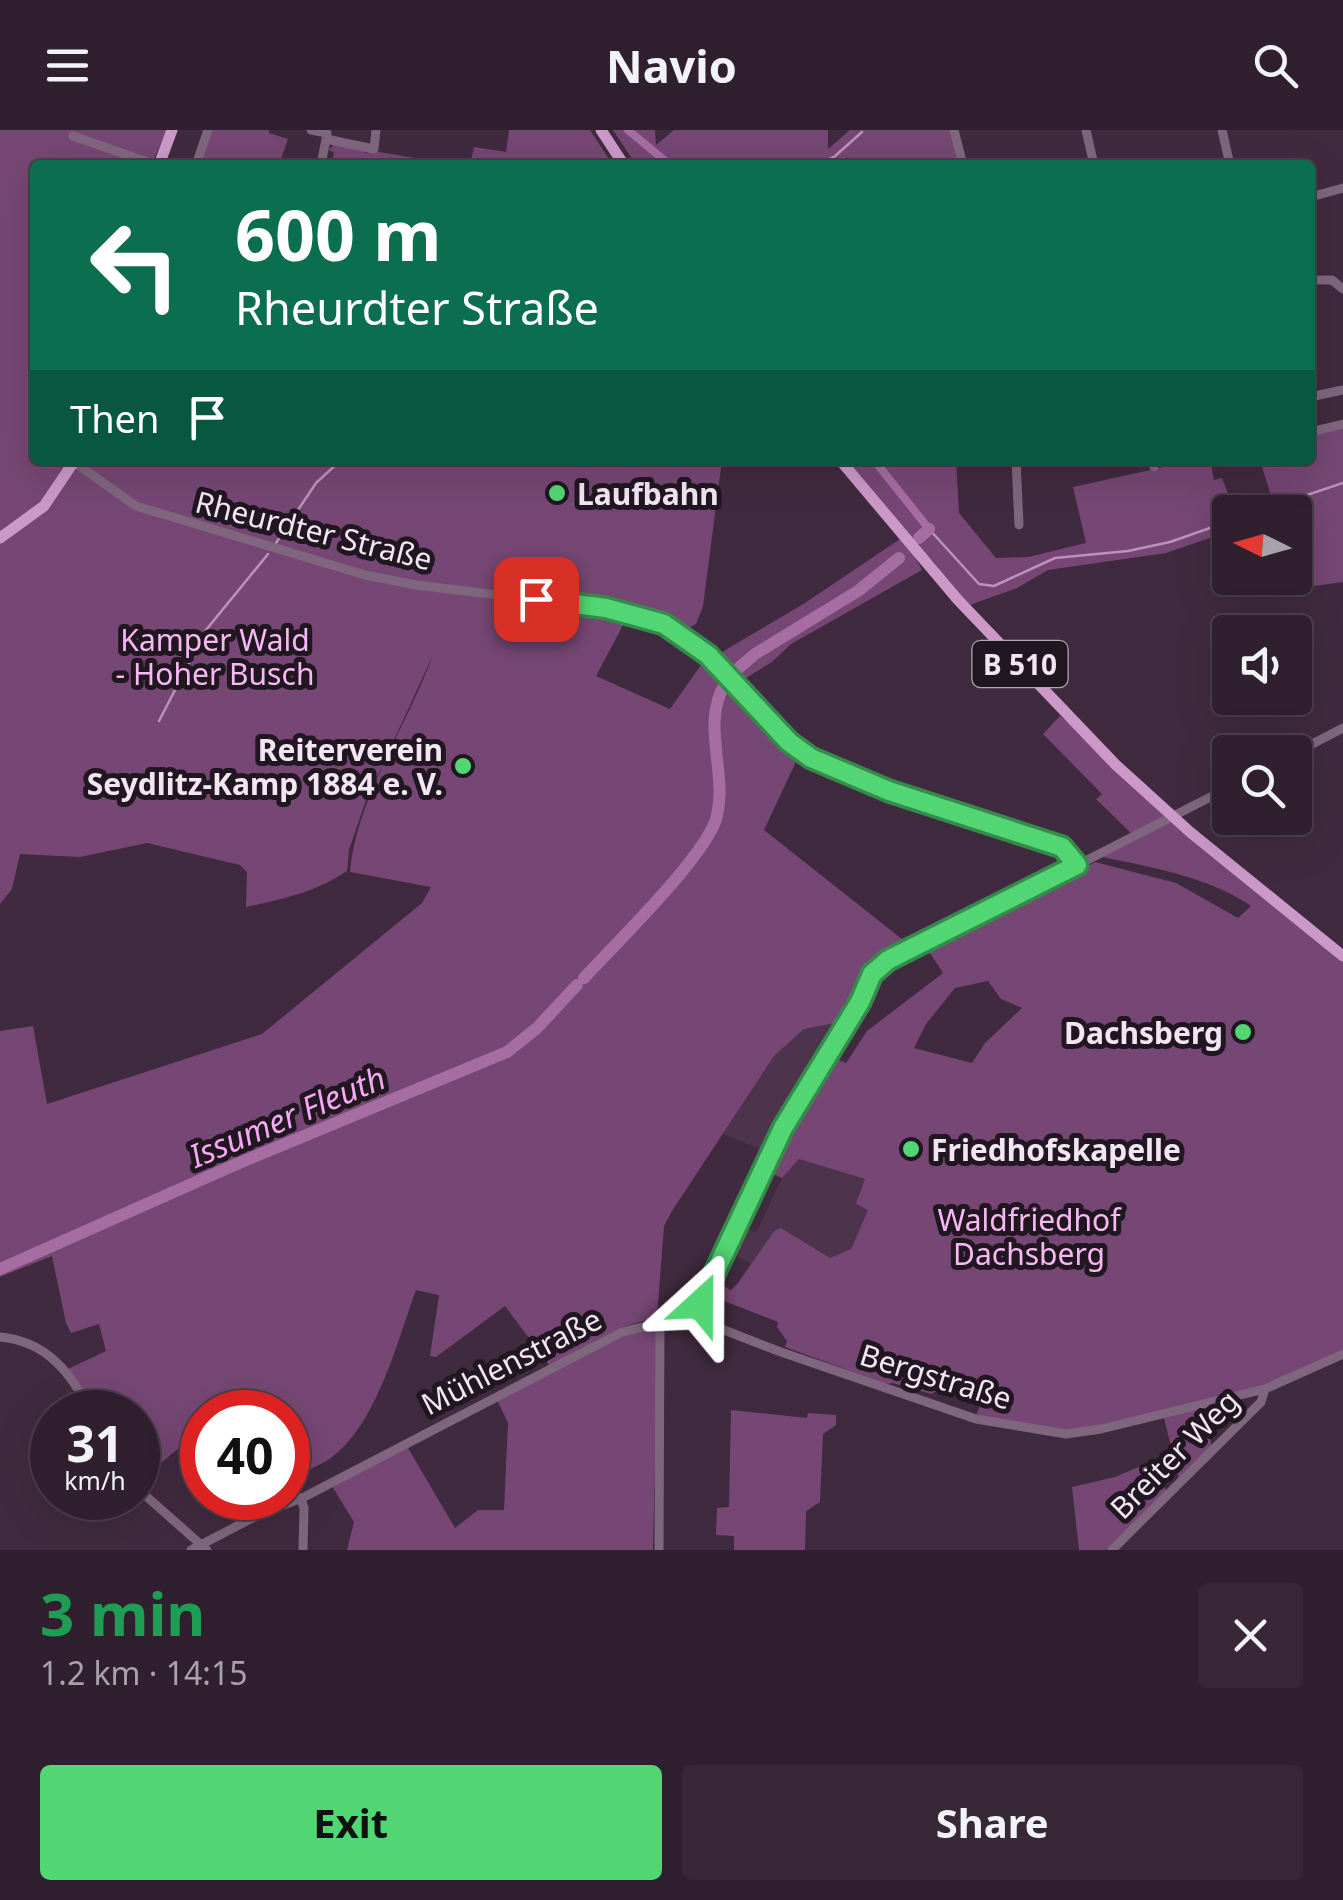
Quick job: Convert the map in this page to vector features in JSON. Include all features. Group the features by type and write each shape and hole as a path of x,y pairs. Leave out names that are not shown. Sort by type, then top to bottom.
{"main road":[{"path":"160,160 172,130"},
{"path":"601,130 621,160"},
{"path":"0,538 44,506 72,465"},
{"name":"B 510","path":"844,465 958,600 1090,738 1172,816 1343,956"}],"street":[{"path":"198,160 208,130"},
{"path":"311,130 327,133 322,160"},
{"path":"326,140 374,149 376,130"},
{"path":"954,130 962,160"},
{"path":"1086,130 1093,160"},
{"path":"1222,130 1229,160"},
{"path":"73,136 143,160"},
{"path":"1315,195 1343,188"},
{"path":"1315,280 1332,280 1343,289"},
{"path":"1315,395 1343,390"},
{"path":"1315,431 1343,424"},
{"name":"Rheurdter Straße","path":"80,465 136,506 348,570 416,585 606,608 664,624 708,655 789,742 811,758 889,791 1062,847 1077,865"},
{"path":"1016,465 1019,525"},
{"path":"1312,744 1343,728"},
{"path":"695,1311 783,1128 860,1002 872,974 888,960 1212,796"},
{"name":"Mühlenstraße","path":"310,1493 622,1332 695,1311"},
{"name":"Bergstraße","path":"695,1311 724,1330 791,1356 982,1420 1066,1434 1090,1432 1264,1389 1343,1354"},
{"path":"658,1550 660,1322"},
{"path":"0,1337 30,1344 54,1359 78,1390"},
{"name":"Breiter Weg","path":"1112,1550 1260,1402 1264,1389"},
{"path":"160,1510 200,1548"},
{"name":"Mühlenstraße","path":"200,1548 249,1520"},
{"path":"303,1550 304,1520"}],"shaded area":[{"path":"845,1021 767,1152 723,1134 774,1056 804,1029"},
{"path":"798,1158 865,1179 868,1209 851,1249 830,1258 781,1228 773,1231 752,1264 727,1252 742,1227 756,1233 782,1178"}],"green space":[{"name":"Kamper Wald - Hoher Busch","path":"0,130 167,130 153,160 30,160 30,465 721,465 703,606 696,624 680,632 629,614 596,676 670,709 708,655 712,658 805,603 903,537 848,465 956,465 959,513 996,558 1028,557 1086,543 1073,487 1173,465 1211,465 1214,480 1222,478 1229,495 1212,495 1212,537 1166,553 1048,570 1017,588 964,607 934,562 906,539 922,570 791,644 772,662 736,684 801,751 764,830 912,947 874,967 846,1021 804,1029 774,1056 664,1226 657,1317 622,1327 549,1365 505,1306 436,1357 430,1356 439,1295 416,1290 393,1357 361,1425 331,1458 310,1469 310,1390 180,1390 180,1447 160,1464 160,1390 77,1390 66,1370 106,1351 99,1324 71,1333 52,1256 0,1277 0,1031 33,1026 47,1104 262,1034 422,903 431,887 350,872 354,845 372,789 433,655 365,803 349,850 347,871 335,878 299,894 246,907 247,872 240,865 147,843 80,857 20,854 12,889 0,904"},
{"path":"210,130 269,130 288,139 281,160 201,160"},
{"path":"509,130 590,130 610,160 471,160 474,147 506,152"},
{"path":"613,130 655,130 656,145 674,130 828,130 828,149 850,130 953,130 958,160 633,160"},
{"path":"335,144 366,153 415,158 332,160 334,152 328,150"},
{"path":"1343,427 1343,582 1312,586 1312,495 1271,495 1262,465 1315,465 1315,433"},
{"name":"Waldfriedhof Dachsberg","path":"1060,716 1090,738 1343,962 1343,1350 1265,1387 1101,1427 1066,1431 976,1416 985,1392 964,1391 961,1397 886,1384 785,1347 787,1341 777,1327 778,1322 711,1296 715,1282 731,1290 774,1231 781,1228 830,1258 851,1249 868,1210 856,1204 865,1179 799,1159 782,1178 767,1171 789,1125 832,1057 846,1063 867,1031 943,973 928,950 1095,862 1176,883 1238,918 1251,906 1198,880 1102,857 1134,836 1096,799 1102,794 1043,734","holes":["988,981 1001,999 1022,1008 985,1043 972,1063 914,1048 926,1024 955,988"]},
{"path":"658,1328 653,1550 347,1550 354,1522 330,1483 405,1443 455,1528 478,1510 504,1510 508,1423 497,1400 621,1336"},
{"path":"1198,1409 1201,1425 1207,1424 1212,1447 1179,1479 1164,1418"},
{"path":"731,1410 807,1418 808,1413 836,1415 836,1425 823,1434 820,1502 806,1511 805,1550 734,1550 734,1536 716,1535 717,1508 729,1507"},
{"path":"1155,1460 1166,1491 1107,1550 1079,1550 1072,1487 1115,1477"}],"waterway":[{"path":"628,130 664,160"},
{"path":"828,160 862,132"},
{"path":"276,543 316,483 336,465"},
{"path":"878,465 929,529"},
{"path":"1307,495 1343,483"},
{"path":"929,529 979,584 994,586 1055,558 1128,551 1212,527"},
{"name":"Issumer Fleuth","path":"919,538 929,529"},
{"path":"159,721 206,630 268,554"},
{"name":"Issumer Fleuth","path":"733,673 755,654 858,591 899,558"},
{"name":"Issumer Fleuth","path":"584,978 677,877 708,836 719,802 715,716 725,684"},
{"name":"Issumer Fleuth","path":"0,1269 239,1163 507,1052 537,1028 577,985"}],"place":[{"name":"Laufbahn","path":"557,493"},
{"name":"Reiterverein Seydlitz-Kamp 1884 e. V.","path":"463,766"},
{"name":"Dachsberg","path":"1243,1032"},
{"name":"Friedhofskapelle","path":"911,1149"}],"route":[{"path":"536,599 606,608 664,624 708,655 789,742 811,758 889,791 1062,847 1077,865 888,960 872,974 860,1002 783,1128 700,1304"}]}
